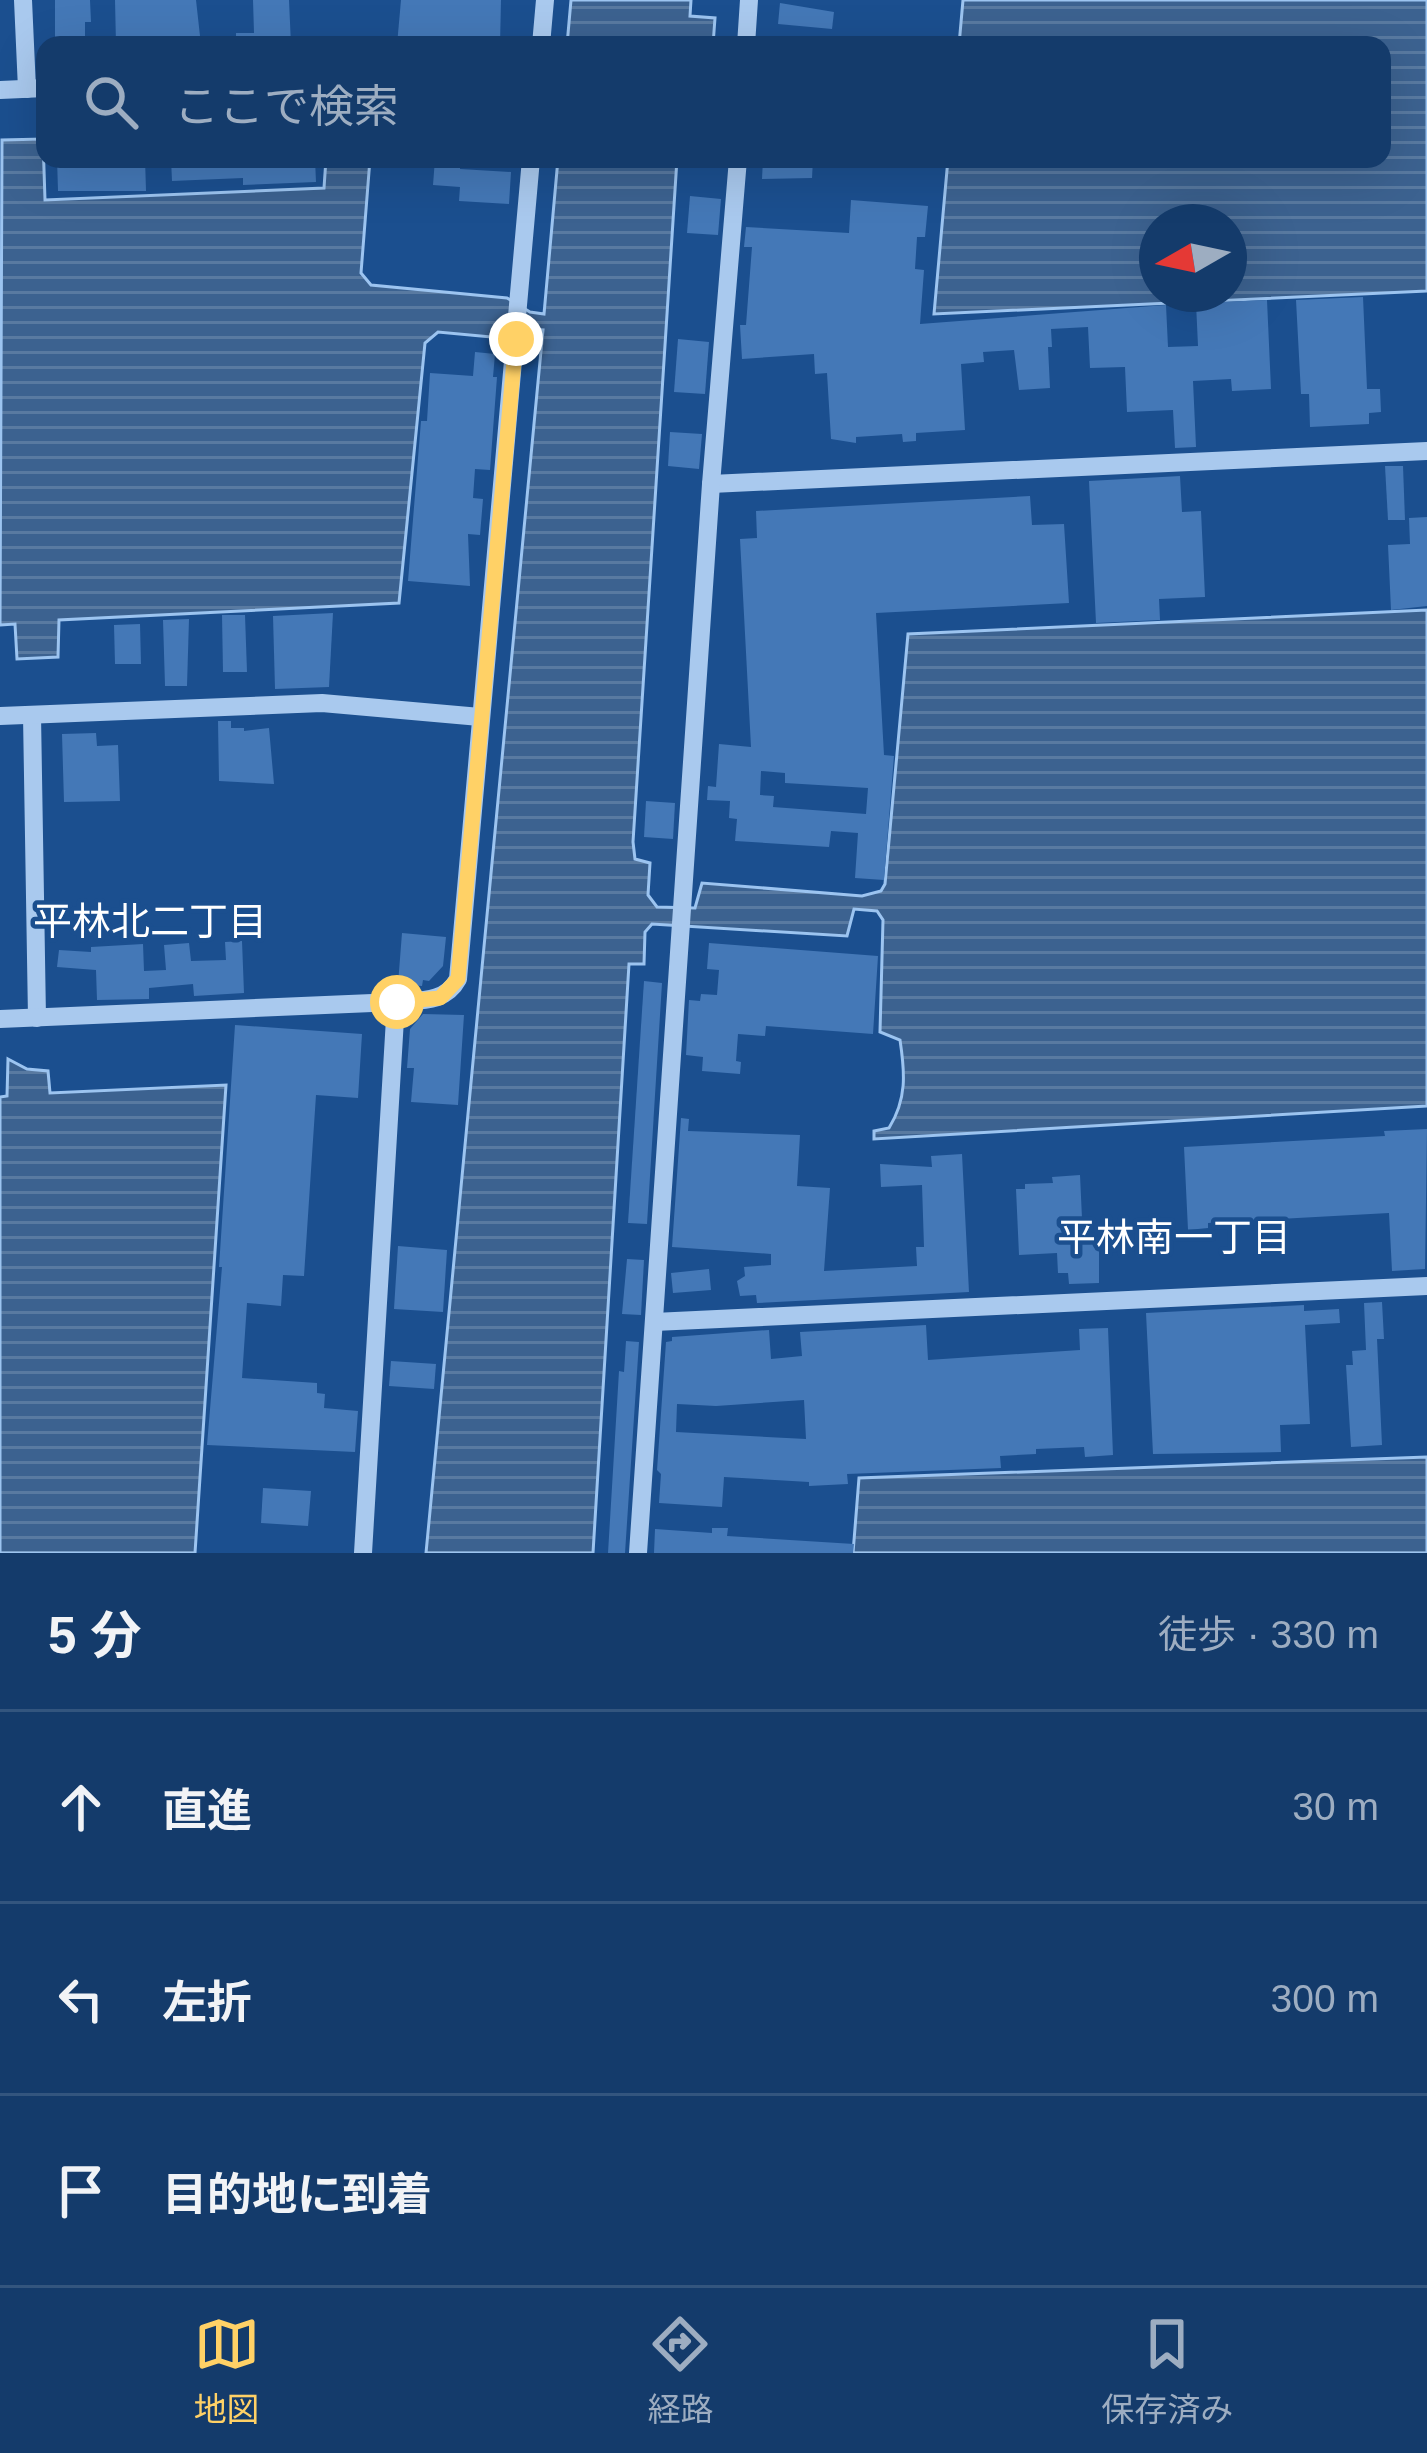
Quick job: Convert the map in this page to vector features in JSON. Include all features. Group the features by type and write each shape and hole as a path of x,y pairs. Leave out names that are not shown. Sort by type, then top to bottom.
{"street":[{"path":"0,91 36,89 23,0"},
{"path":"542,36 545,0"},
{"path":"0,1019 397,1002 440,998 458,979 530,168"},
{"path":"638,1553 737,168"},
{"path":"711,484 1427,451"},
{"path":"0,716 322,703 480,717"},
{"path":"32,715 37,1018"},
{"path":"363,1553 397,1002"},
{"path":"654,1322 1427,1286"}],"water":[{"path":"571,0 691,0 690,16 715,18 714,36 568,36"},
{"path":"963,0 1427,0 1427,291 1247,299 1247,204 1139,204 1139,304 934,314 947,168 1391,168 1391,36 960,36"},
{"path":"36,139 36,168 44,168 45,200 324,188 325,168 369,168 361,273 371,285 507,298 530,312 544,314 557,168 676,168 633,842 635,859 650,863 648,895 657,907 695,908 702,883 862,896 881,891 908,634 1427,610 1427,1106 874,1139 874,1131 889,1128 895,1117 903,1075 900,1040 880,1032 883,920 877,911 854,909 847,936 652,924 645,932 644,964 629,964 593,1553 426,1553 543,330 502,338 438,332 425,343 399,603 59,620 58,657 17,659 15,624 0,625 2,140"},
{"path":"8,1059 27,1069 48,1071 50,1093 226,1085 195,1553 0,1553 0,1097 7,1096"},
{"path":"1427,1457 1427,1553 853,1553 859,1478"}],"building":[{"path":"55,0 90,0 91,22 85,22 85,36 55,36"},
{"path":"115,0 196,0 200,36 116,36"},
{"path":"253,0 289,0 291,36 236,36 254,33"},
{"path":"401,0 501,0 500,36 398,36"},
{"path":"780,3 834,12 832,29 778,24"},
{"path":"57,168 145,168 146,191 58,191"},
{"path":"171,168 315,168 316,182 243,185 243,178 172,181"},
{"path":"434,168 511,172 509,204 459,201 460,187 433,185"},
{"path":"763,168 813,168 812,178 762,179"},
{"path":"690,196 721,199 718,235 687,233"},
{"path":"851,200 928,206 925,237 917,237 915,269 924,270 920,324 1139,307 1139,312 1166,312 1168,347 1198,346 1196,312 1247,312 1247,301 1267,300 1271,389 1232,391 1231,379 1193,381 1196,447 1175,448 1173,410 1127,412 1125,367 1090,368 1088,327 1051,329 1050,388 1019,390 1014,350 983,352 984,362 961,364 965,430 916,433 916,441 903,442 902,434 856,437 856,443 831,439 827,373 815,374 814,354 742,359 740,325 746,325 752,247 744,247 746,227 849,233"},
{"path":"1363,297 1367,389 1380,389 1381,412 1369,413 1369,424 1310,427 1309,394 1301,394 1296,300"},
{"path":"678,339 709,342 705,394 674,392"},
{"path":"475,352 495,354 493,377 497,377 490,470 475,469 473,498 483,499 480,535 468,534 470,586 408,581 421,421 427,421 430,373 473,376"},
{"path":"670,432 702,434 699,469 668,466"},
{"path":"1385,466 1403,466 1405,520 1388,520"},
{"path":"1180,476 1182,512 1201,511 1205,597 1159,599 1160,620 1096,623 1089,481"},
{"path":"1030,496 1032,525 1064,524 1069,603 876,613 884,755 894,756 884,880 855,878 858,833 831,831 829,847 735,841 737,819 729,818 730,801 707,800 708,786 716,787 719,744 751,747 740,539 757,538 756,511","holes":["761,771 785,773 785,783 868,788 866,814 773,807 774,796 760,795"]},
{"path":"1427,517 1427,606 1391,610 1388,545 1410,544 1409,518"},
{"path":"333,613 329,687 275,689 273,616"},
{"path":"222,615 245,615 247,672 223,672"},
{"path":"189,619 187,686 165,686 163,620"},
{"path":"140,624 141,664 115,664 114,625"},
{"path":"218,721 231,721 231,728 244,731 269,728 274,784 219,781"},
{"path":"96,733 97,746 118,745 120,801 64,802 62,734"},
{"path":"646,801 675,803 673,839 644,837"},
{"path":"402,933 446,937 443,966 429,981 423,980 422,986 398,984"},
{"path":"242,941 244,993 194,996 193,984 149,988 149,999 97,1000 96,970 57,967 59,950 91,952 91,947 143,944 144,971 166,970 164,945 189,943 191,961 226,960 225,942"},
{"path":"709,943 878,956 873,1034 766,1026 765,1036 738,1034 740,1074 702,1071 703,1057 686,1055 689,1000 700,1001 701,994 717,995 719,970 707,969"},
{"path":"644,981 662,983 647,1224 628,1223"},
{"path":"423,1014 464,1015 458,1105 411,1102 410,1029"},
{"path":"235,1025 362,1034 358,1098 316,1095 304,1276 283,1275 281,1306 247,1303 242,1378 317,1383 317,1393 325,1394 324,1408 358,1411 355,1452 207,1445"},
{"path":"681,1118 689,1119 688,1131 800,1135 797,1186 830,1188 824,1271 917,1266 916,1247 924,1247 922,1185 881,1187 880,1164 932,1167 931,1156 962,1154 969,1292 757,1303 756,1295 740,1296 737,1281 745,1276 744,1267 771,1265 771,1254 672,1247"},
{"path":"1427,1129 1425,1269 1392,1271 1389,1213 1208,1223 1208,1228 1188,1230 1184,1147 1385,1136 1384,1131"},
{"path":"1080,1175 1083,1240 1099,1239 1099,1283 1069,1284 1068,1273 1058,1273 1057,1253 1019,1255 1016,1189 1053,1183 1052,1177"},
{"path":"398,1246 447,1250 443,1312 394,1309"},
{"path":"627,1259 644,1260 641,1315 622,1314"},
{"path":"709,1269 711,1290 673,1293 671,1273"},
{"path":"1382,1302 1384,1339 1377,1339 1382,1445 1351,1447 1346,1365 1353,1365 1352,1351 1366,1350 1364,1303"},
{"path":"1304,1305 1304,1311 1339,1309 1340,1323 1305,1325 1310,1424 1280,1425 1281,1452 1153,1454 1146,1313"},
{"path":"926,1325 928,1360 1080,1350 1079,1329 1108,1328 1113,1455 1085,1457 1084,1447 1036,1449 1036,1454 1000,1456 1001,1468 847,1474 848,1484 809,1486 809,1482 724,1477 722,1507 659,1503 666,1342 672,1337 769,1330 771,1359 802,1356 800,1332","holes":["804,1400 806,1439 676,1432 677,1404"]},
{"path":"626,1341 639,1342 625,1553 608,1553 619,1371 624,1372"},
{"path":"391,1361 436,1364 434,1389 389,1386"},
{"path":"263,1488 311,1491 308,1526 261,1523"},
{"path":"712,1528 728,1528 727,1536 854,1544 853,1553 654,1553 655,1529 712,1533"}],"district":[{"name":"平林北二丁目","path":"150,921"},
{"name":"平林南一丁目","path":"1174,1237"}],"route":[{"path":"397,1002 440,998 458,979 516,339"}]}
